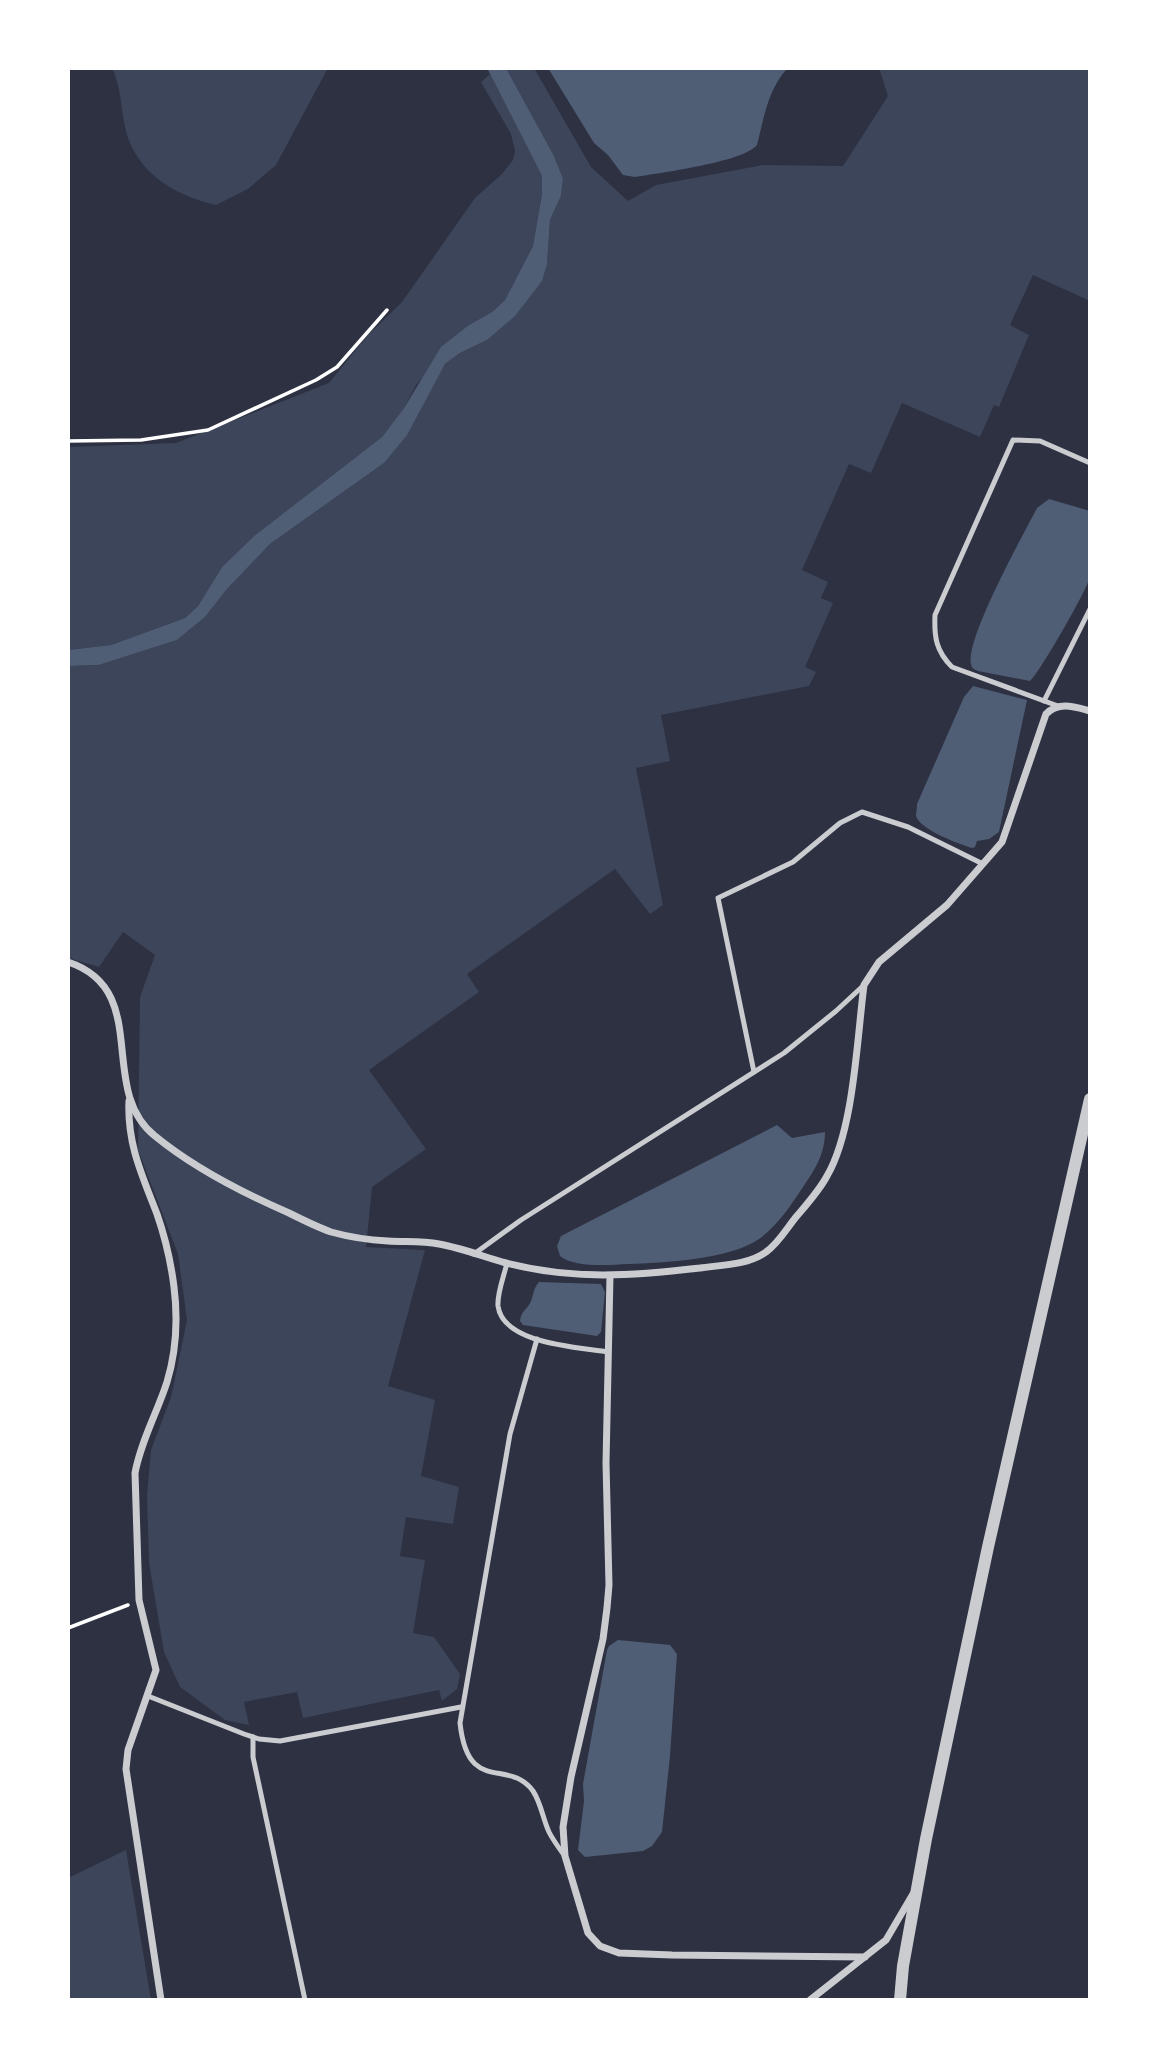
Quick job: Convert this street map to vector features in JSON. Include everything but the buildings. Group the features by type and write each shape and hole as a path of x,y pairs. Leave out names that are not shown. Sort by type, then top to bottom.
{"street":[{"path":"129,1100 138,1118 156,1137 240,1192 329,1231 356,1237 439,1244 539,1270 610,1276 642,1275 742,1262 768,1251 820,1187 830,1170 847,1120 864,985 879,962 947,905 1005,836 1043,719 1051,709 1071,706 1090,711"},
{"path":"68,962 95,975 104,985 119,1021 129,1100 130,1139 165,1242 176,1312 176,1339 167,1382 139,1454 135,1473 139,1600 156,1670 128,1750 125,1769 161,2000"},
{"path":"900,2000 903,1966 918,1885 988,1547 1090,1099"},
{"path":"610,1276 606,1463 609,1585 603,1639 571,1777 563,1828 565,1856 588,1933 600,1946 612,1952 864,1957"},
{"path":"810,2000 886,1940 918,1885"}],"lane":[{"path":"1058,706 952,667 942,657 936,644 935,615 1013,440 1040,442 1090,463"},
{"path":"1044,701 1090,609"},
{"path":"754,1072 718,898 793,862 840,824 862,811 908,827 983,864"},
{"path":"474,1254 521,1220 784,1053 864,985"},
{"path":"506,1263 498,1303 500,1316 509,1327 526,1337 608,1352"},
{"path":"537,1339 510,1434 461,1707 461,1736 471,1761 489,1772 516,1778 533,1791 550,1834 565,1856"},
{"path":"148,1696 253,1737 280,1741 461,1707"},
{"path":"253,1737 253,1758 305,2000"}],"path":[{"path":"68,441 141,440 208,430 316,380 337,367 387,310"},
{"path":"68,1629 139,1600"}],"shaded area":[{"path":"112,68 328,68 276,165 248,189 216,205 184,195 145,167 128,139 119,88"},
{"path":"487,68 506,68 553,154 563,178 561,196 550,220 547,264 542,281 515,316 487,340 460,353 445,364 407,435 384,463 270,544 227,589 205,617 177,640 99,665 68,666 68,650 111,645 185,618 198,606 222,567 254,536 382,437 404,408 441,347 505,300 533,246 542,194 542,176"},
{"path":"506,68 534,68 591,167 628,201 656,185 763,165 843,166 888,96 879,68 1090,68 1090,301 1033,275 1010,325 1029,335 999,407 994,405 980,437 902,403 871,473 849,464 802,570 828,582 821,598 833,603 805,667 816,672 809,686 661,715 670,761 636,768 663,905 650,914 615,869 467,974 479,992 369,1070 426,1149 372,1187 366,1247 425,1250 388,1386 435,1400 421,1476 459,1487 453,1524 406,1517 400,1556 425,1560 413,1633 434,1637 460,1674 457,1689 442,1701 439,1690 303,1718 297,1692 244,1702 249,1725 225,1720 180,1687 164,1652 149,1563 147,1495 151,1450 171,1397 187,1320 178,1254 138,1150 140,997 155,955 123,932 99,967 68,958 68,666 99,665 177,640 205,617 227,589 270,544 384,463 445,364 460,353 487,340 547,264 550,220 561,196 563,178 553,154"},
{"path":"548,68 788,68 771,94 757,145 749,151 719,162 635,177 623,175 608,155 594,143"},
{"path":"490,74 542,176 542,194 533,246 505,300 492,312 469,325 416,385 404,408 382,437 254,536 222,567 198,606 185,618 111,645 68,650 68,447 176,443 329,383 369,334 402,302 475,198 502,174 513,160 515,151 511,134 481,82"},
{"path":"1049,499 1090,511 1091,569 1087,584 1073,613 1030,681 973,669 972,651 986,611 1037,508"},
{"path":"973,686 1027,700 999,832 989,839 977,841 972,848 932,831 916,816 917,804 964,697"},
{"path":"777,1125 792,1138 825,1132 825,1140 818,1162 806,1183 782,1216 759,1239 732,1251 696,1259 592,1265 566,1260 560,1256 557,1246 561,1236"},
{"path":"539,1282 601,1284 605,1292 601,1332 597,1336 523,1325 521,1316 531,1302"},
{"path":"618,1640 670,1645 677,1654 662,1832 652,1846 643,1851 585,1857 578,1850 584,1801 583,1784 607,1650"},
{"path":"126,1850 151,2000 68,2000 68,1878"}]}
